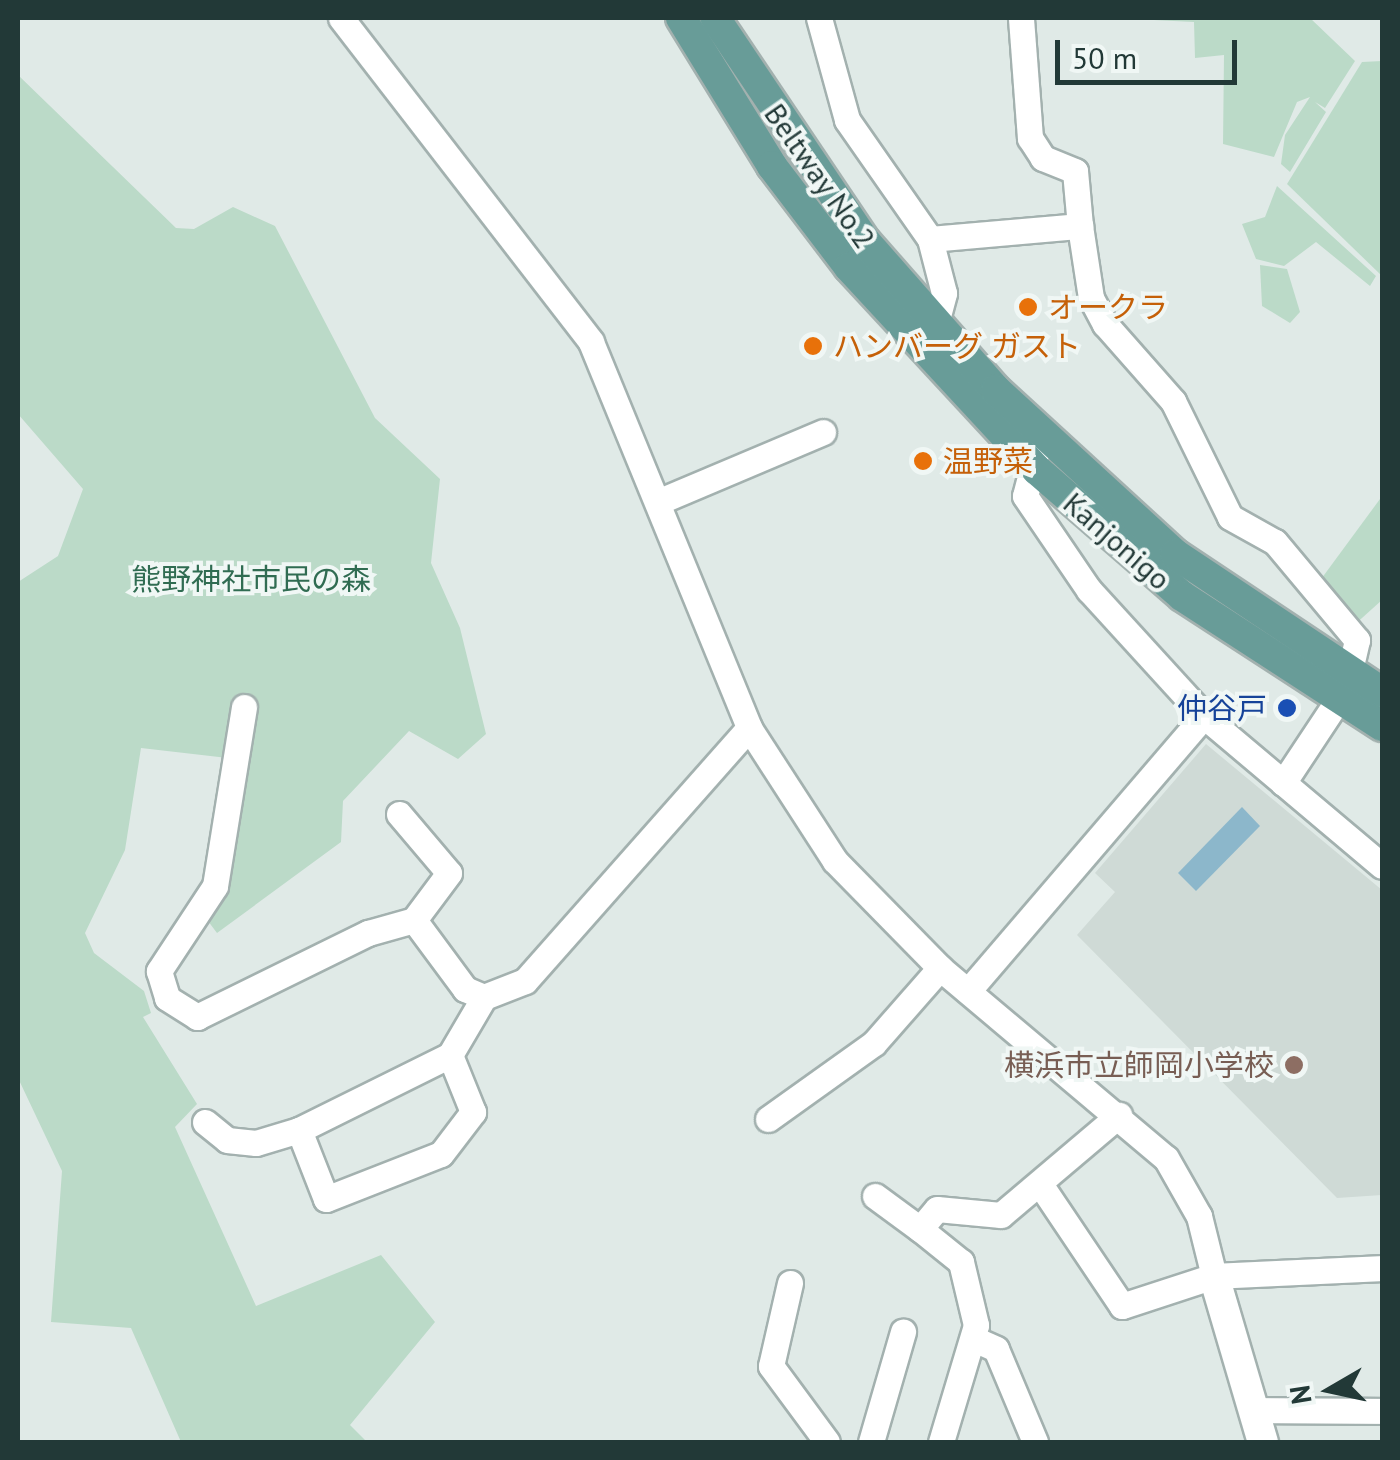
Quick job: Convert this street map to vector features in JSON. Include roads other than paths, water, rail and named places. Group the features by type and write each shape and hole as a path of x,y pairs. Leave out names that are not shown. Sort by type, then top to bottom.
{"main road":[{"name":"Kanjonigo","path":"682,18 772,166 848,267 1036,470 1182,596 1344,686 1382,692"},
{"name":"Beltway No.2","path":"715,18 798,152 935,327"},
{"name":"Kanjonigo","path":"935,327 1036,429 1175,554 1344,686 1382,726"}],"street":[{"path":"341,18 591,342 660,501 749,728 835,862 940,968 1166,1158 1200,1216 1263,1442"},
{"path":"819,18 848,120 930,239 944,293 935,327"},
{"path":"1021,18 1030,138 1043,158 1076,171 1091,298 1105,324 1173,400 1230,517 1276,542 1357,640 1344,686 1283,783"},
{"path":"930,239 1080,226"},
{"path":"1036,429 1036,470 1025,496 1044,533 1204,716 1382,866"},
{"path":"660,501 822,432"},
{"path":"244,707 215,886 165,954 167,998 196,1016 368,933 414,920 449,872 399,814"},
{"path":"968,991 1204,716"},
{"path":"205,1122 227,1140 256,1143 299,1130 450,1055 484,997 524,981 557,949 749,728"},
{"path":"414,920 465,989 484,997"},
{"path":"768,1119 874,1043 940,968"},
{"path":"299,1130 326,1199 441,1154 473,1112 450,1055"},
{"path":"920,1229 937,1209 1001,1215 1119,1115"},
{"path":"1040,1184 1122,1306 1214,1276 1382,1268"},
{"path":"876,1196 961,1262 974,1340 941,1442"},
{"path":"790,1284 772,1366 827,1442"},
{"path":"872,1442 903,1332"},
{"path":"974,1340 996,1350 1035,1442"},
{"path":"1254,1410 1382,1411"}],"water":[{"path":"1242,807 1260,826 1196,891 1178,873"}],"place":[{"name":"オークラ","path":"1028,307"},
{"name":"ハンバーグ ガスト","path":"813,346"},
{"name":"温野菜","path":"923,461"},
{"name":"仲谷戸","path":"1287,708"},
{"name":"横浜市立師岡小学校","path":"1294,1065"}],"park label":[{"name":"熊野神社市民の森","path":"251,579"}]}
